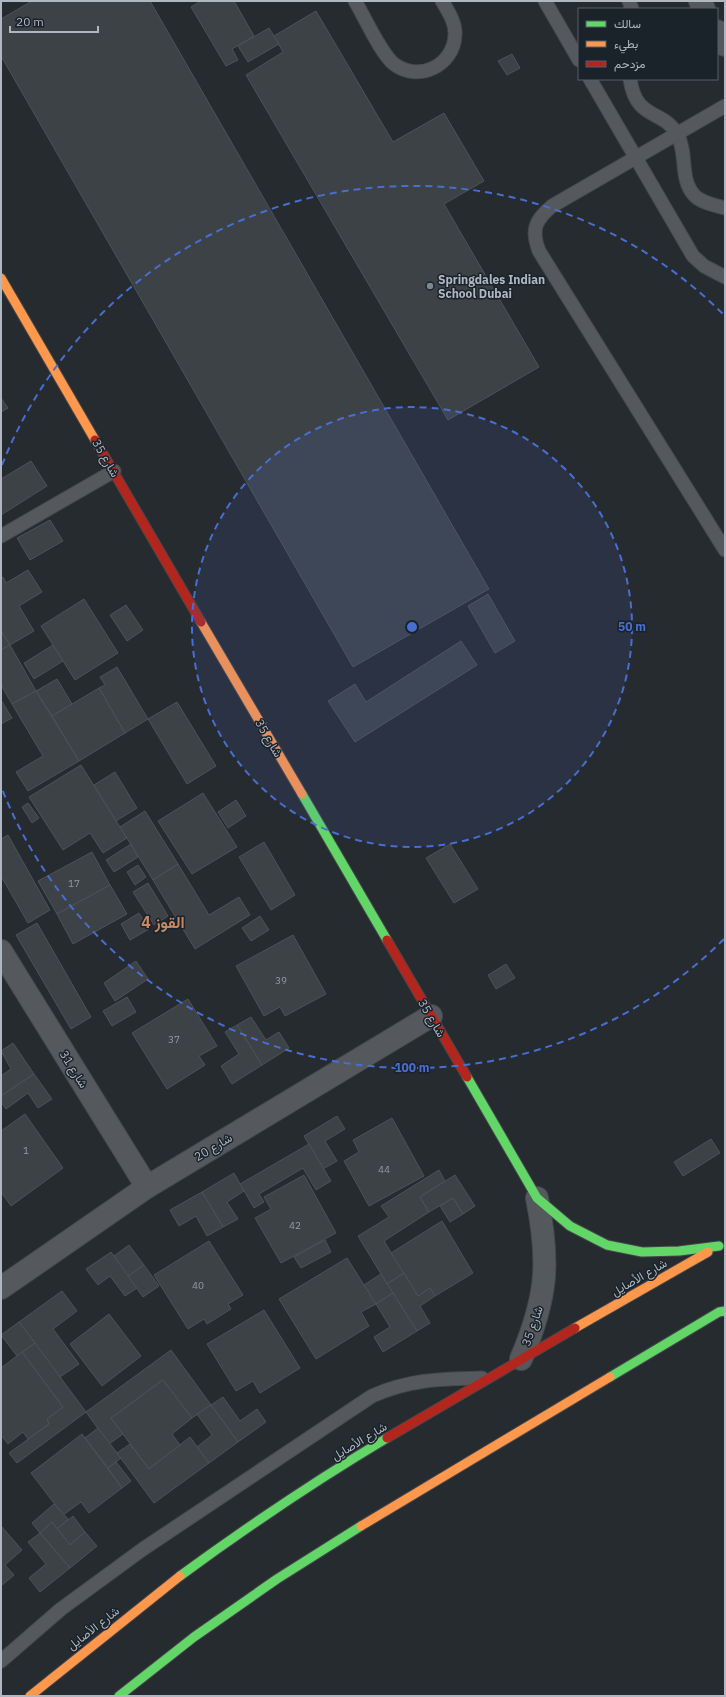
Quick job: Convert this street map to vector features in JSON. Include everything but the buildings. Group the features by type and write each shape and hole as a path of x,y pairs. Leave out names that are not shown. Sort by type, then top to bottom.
{"main road":[{"name":"شارع 35","path":"1,278 537,1198 569,1226 602,1244 639,1253 677,1252 722,1244"},
{"name":"شارع الأصايل","path":"30,1696 152,1596 236,1535 322,1477 488,1378 722,1244"},
{"path":"119,1696 194,1637 277,1579 363,1525 723,1310"}],"street":[{"path":"718,33 725,45"},
{"name":"شارع 31","path":"1,951 148,1187"},
{"name":"شارع 20","path":"1,1288 148,1187 431,1016"},
{"name":"شارع 35","path":"521,1359 534,1328 542,1297 545,1265 544,1234 537,1198"}],"lane":[{"path":"355,1 384,51 394,64 410,71 427,71 442,64 452,50 456,34 452,18 442,1"},
{"path":"545,1 578,58"},
{"path":"591,80 693,256 704,266 725,277"},
{"path":"630,80 631,89 638,103 650,114 671,126 677,133 682,144 687,184 695,196 707,203 725,208"},
{"path":"725,106 552,206 541,215 535,226 534,240 539,251 725,550"},
{"path":"1,536 114,471"},
{"path":"1,1661 61,1609 137,1554 372,1396 393,1386 416,1381 488,1378"}],"traffic: fast":[{"path":"302,794 387,940"},
{"path":"467,1077 537,1198 570,1226 607,1245 642,1252 679,1251 719,1246"},
{"path":"610,1377 719,1312 725,1311"},
{"path":"180,1576 282,1505 387,1438"},
{"path":"119,1696 194,1637 277,1579 361,1526"}],"traffic: slow":[{"path":"1,278 95,440"},
{"path":"201,622 302,794"},
{"path":"575,1328 708,1252"},
{"path":"361,1526 610,1377"},
{"path":"30,1696 180,1576"}],"traffic: jam":[{"path":"95,440 201,622"},
{"path":"387,940 467,1077"},
{"path":"387,1438 575,1328"}],"place":[{"name":"Springdales Indian School Dubai","path":"430,286"}],"district":[{"name":"القوز 4","path":"163,922"}]}
